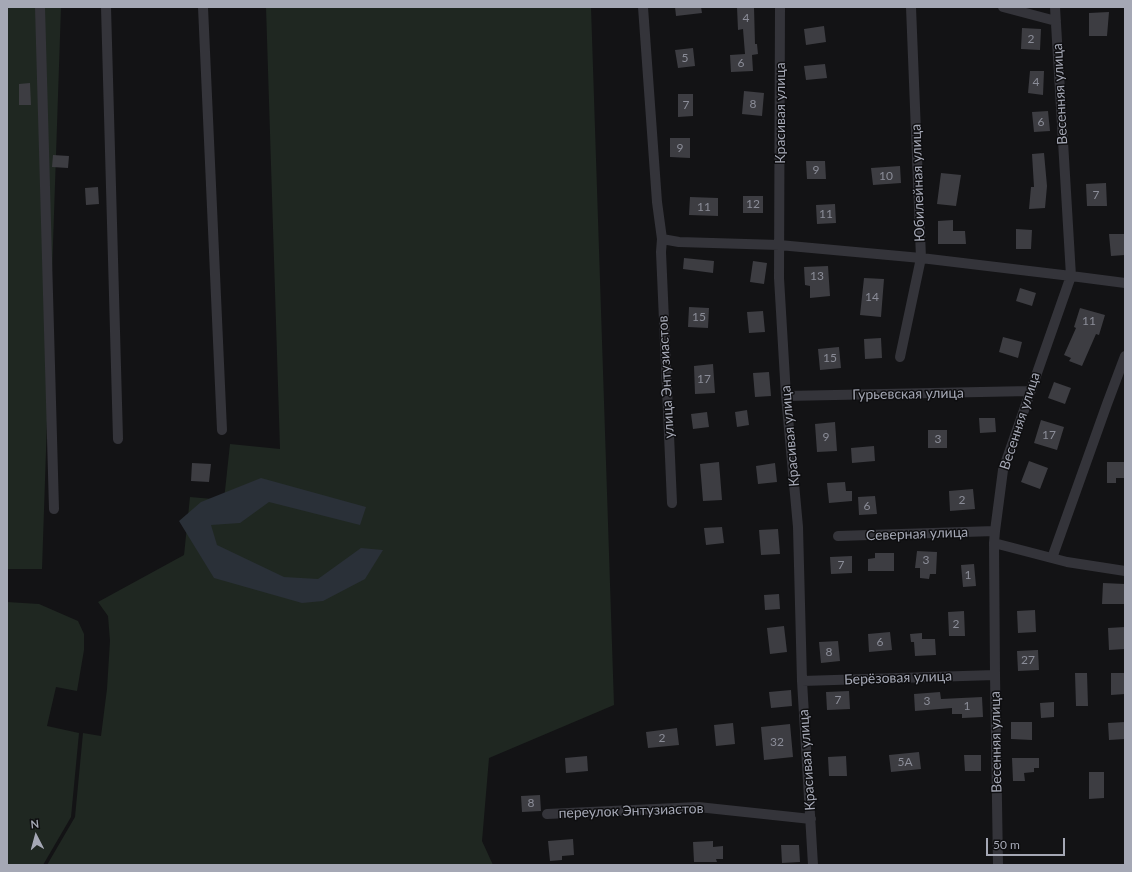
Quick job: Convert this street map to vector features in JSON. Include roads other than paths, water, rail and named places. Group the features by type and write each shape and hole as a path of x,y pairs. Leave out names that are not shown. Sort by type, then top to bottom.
{"street":[{"path":"40,7 54,508"},
{"path":"106,7 118,439"},
{"path":"203,7 222,430"},
{"path":"643,7 657,202 662,239 679,242 779,245 921,258 1125,284"},
{"name":"Красивая улица","path":"780,7 779,278 786,396 798,527 802,681 813,865"},
{"name":"Юбилейная улица","path":"900,357 921,258 911,7"},
{"path":"1003,7 1056,21"},
{"name":"Весенняя улица","path":"998,865 995,675 995,531 1003,470 1071,276 1056,7"},
{"name":"улица Энтузиастов","path":"662,239 661,252 672,502"},
{"path":"1052,558 1125,356"},
{"name":"Гурьевская улица","path":"786,396 1030,391"},
{"name":"Северная улица","path":"838,536 995,531"},
{"path":"994,543 1067,562 1125,571"},
{"name":"Берёзовая улица","path":"802,681 995,675"},
{"name":"переулок Энтузиастов","path":"547,814 698,807 811,819"}]}
